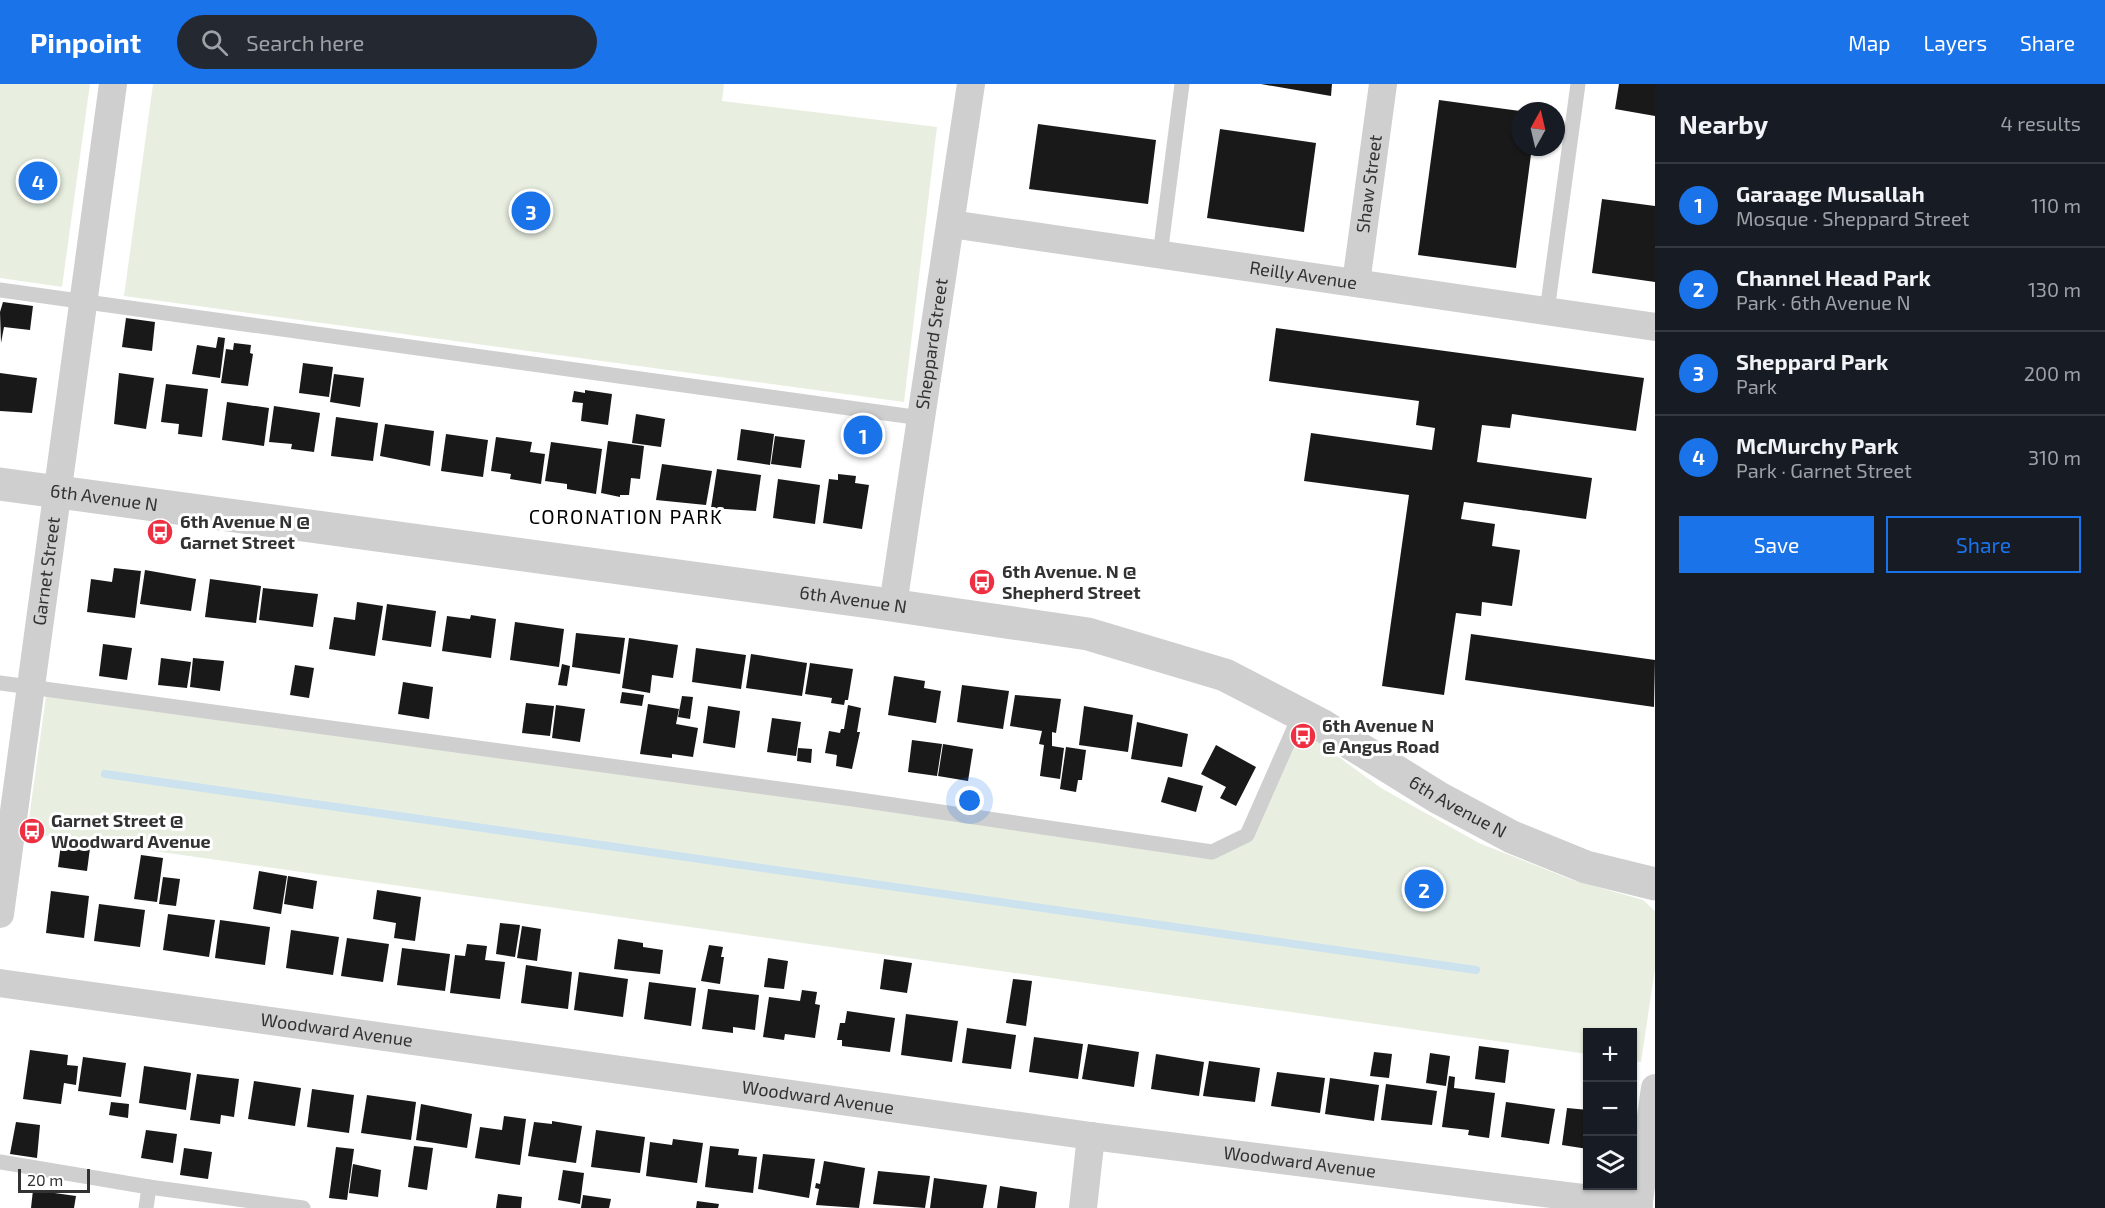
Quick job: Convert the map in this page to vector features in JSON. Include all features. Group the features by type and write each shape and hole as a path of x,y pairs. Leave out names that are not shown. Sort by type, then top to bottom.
{"street":[{"name":"Garnet Street","path":"0,914 113,84"},
{"name":"Sheppard Street","path":"893,605 971,84"},
{"name":"Shaw Street","path":"1356,283 1383,84"},
{"name":"Reilly Avenue","path":"951,224 1655,327"},
{"name":"6th Avenue N","path":"0,484 893,605 1088,634 1225,675 1300,715 1439,798 1512,837 1586,867 1655,884"},
{"name":"Woodward Avenue","path":"0,983 1091,1136 1639,1207"},
{"path":"1639,1207 1655,1088"},
{"path":"1083,1208 1091,1136"}],"lane":[{"path":"1160,255 1182,84"},
{"path":"1547,311 1578,84"},
{"path":"0,290 921,418"},
{"path":"0,683 829,796 1212,852 1247,835 1300,715"},
{"path":"0,1162 149,1187 303,1208"},
{"path":"146,1208 149,1187"}],"green space":[{"path":"0,84 90,84 62,287 0,278"},
{"path":"153,84 724,84 722,101 937,127 904,402 124,296"},
{"path":"47,689 1212,852 1247,835 1295,725 1381,788 1479,843 1570,879 1643,900 1655,911 1655,969 1641,1062 1637,1062 1637,1028 1583,1028 1583,1053 27,833"}],"building":[{"path":"1261,84 1332,84 1331,96"},
{"path":"1619,84 1655,84 1655,116 1615,109"},
{"path":"1439,100 1511,110 1511,156 1531,156 1516,268 1418,255"},
{"path":"1038,124 1156,140 1148,204 1029,189"},
{"path":"1220,129 1316,143 1304,232 1207,218"},
{"path":"1602,199 1655,206 1655,282 1592,273"},
{"path":"3,302 33,306 30,330 4,327 1,343 0,312"},
{"path":"126,318 155,322 152,351 122,347"},
{"path":"1276,328 1644,378 1636,431 1512,414 1510,428 1482,425 1477,462 1592,478 1586,519 1464,502 1461,519 1495,524 1492,546 1520,550 1512,606 1482,602 1481,616 1456,613 1444,695 1382,686 1409,495 1304,481 1311,433 1432,450 1435,428 1416,425 1419,401 1269,381"},
{"path":"218,337 225,338 220,378 192,374 197,345 216,348"},
{"path":"234,343 251,345 250,353 253,354 248,386 221,383 226,349 233,350"},
{"path":"303,363 333,367 329,397 299,393"},
{"path":"0,373 37,378 32,413 0,411"},
{"path":"119,373 154,378 146,429 114,424"},
{"path":"334,374 364,378 360,407 330,402"},
{"path":"166,384 208,389 202,437 178,434 179,424 161,422"},
{"path":"585,390 612,394 608,425 581,421 583,403 572,402 574,391 585,393"},
{"path":"227,402 269,408 264,446 222,440"},
{"path":"274,406 320,413 314,452 291,449 292,444 269,442"},
{"path":"636,414 665,419 661,447 632,443"},
{"path":"336,417 378,423 373,461 331,456"},
{"path":"850,418 880,422 875,452 846,448"},
{"path":"385,424 434,431 430,466 380,456"},
{"path":"741,429 774,434 770,465 737,460"},
{"path":"446,434 488,440 483,477 441,471"},
{"path":"775,436 805,440 801,468 771,464"},
{"path":"496,437 532,442 530,452 545,454 541,484 510,479 511,474 491,471"},
{"path":"608,441 644,446 640,479 631,478 629,495 620,495 620,497 601,493"},
{"path":"551,442 602,449 596,494 567,489 567,484 545,481"},
{"path":"662,464 712,471 706,505 656,500"},
{"path":"717,469 761,475 756,511 711,508"},
{"path":"838,474 856,476 855,483 869,485 862,529 823,523 829,479 838,480"},
{"path":"778,479 820,485 815,524 773,518"},
{"path":"114,568 141,571 135,618 87,612 91,579 112,582"},
{"path":"145,570 196,579 191,611 140,604"},
{"path":"210,579 261,586 256,623 205,617"},
{"path":"263,588 318,594 313,627 259,620"},
{"path":"357,602 383,606 375,656 329,649 334,617 355,620"},
{"path":"387,604 436,611 431,647 382,640"},
{"path":"471,615 496,619 491,658 442,651 447,616 470,619"},
{"path":"515,622 564,629 559,667 510,660"},
{"path":"576,633 625,638 620,674 572,667"},
{"path":"1471,634 1655,660 1654,707 1465,680"},
{"path":"629,638 678,645 673,678 652,675 650,693 622,688"},
{"path":"103,644 132,648 127,680 99,676"},
{"path":"696,648 746,655 741,689 692,682"},
{"path":"751,654 807,663 802,696 746,688"},
{"path":"161,658 191,662 187,688 158,685"},
{"path":"193,658 224,661 220,691 190,687"},
{"path":"810,663 853,669 848,700 845,700 844,705 831,703 832,698 805,694"},
{"path":"562,664 570,666 567,686 558,685"},
{"path":"295,665 314,668 309,698 290,695"},
{"path":"894,676 925,681 924,688 941,691 936,723 888,715"},
{"path":"403,682 433,687 429,719 398,714"},
{"path":"962,685 1009,691 1003,729 957,722"},
{"path":"622,692 644,695 642,706 620,703"},
{"path":"1015,695 1061,699 1056,733 1052,732 1052,746 1064,748 1060,779 1040,776 1044,745 1039,744 1042,731 1010,726"},
{"path":"682,696 693,697 690,719 678,717"},
{"path":"526,703 554,706 550,736 522,733"},
{"path":"648,704 679,709 676,724 698,728 693,757 672,754 672,758 640,754"},
{"path":"556,705 585,709 580,742 552,738"},
{"path":"848,705 861,708 857,732 860,732 852,769 836,766 837,755 825,753 829,731 840,733 841,729 844,729"},
{"path":"708,706 740,711 735,748 703,743"},
{"path":"1084,706 1133,715 1128,752 1079,745"},
{"path":"772,718 801,722 796,756 767,752"},
{"path":"1137,722 1188,734 1182,767 1131,759"},
{"path":"912,740 942,744 937,776 908,772"},
{"path":"943,744 973,749 968,781 938,776"},
{"path":"1216,745 1256,767 1236,806 1220,798 1226,787 1201,774"},
{"path":"1066,747 1086,750 1082,780 1078,780 1076,792 1060,789"},
{"path":"798,748 812,749 811,763 797,761"},
{"path":"1168,777 1203,786 1196,812 1161,802"},
{"path":"61,844 90,848 87,871 58,867"},
{"path":"141,855 163,858 157,902 134,899"},
{"path":"259,871 287,876 281,914 253,909"},
{"path":"288,876 317,881 313,909 284,904"},
{"path":"163,877 180,879 176,906 159,904"},
{"path":"377,890 421,897 415,941 394,938 396,923 373,919"},
{"path":"51,891 89,896 84,938 46,933"},
{"path":"99,904 145,910 140,947 94,941"},
{"path":"168,914 215,920 209,957 163,950"},
{"path":"220,920 270,927 265,965 215,958"},
{"path":"500,923 520,925 515,957 496,954"},
{"path":"522,926 541,929 537,961 517,958"},
{"path":"291,930 339,937 333,975 286,968"},
{"path":"347,938 389,944 383,982 341,976"},
{"path":"618,939 643,943 643,947 663,950 660,974 614,969"},
{"path":"467,944 487,946 485,960 505,962 500,999 450,993 455,955 465,956"},
{"path":"709,945 723,947 721,957 724,957 720,984 701,981"},
{"path":"402,948 450,954 445,991 397,985"},
{"path":"768,958 788,961 784,989 764,987"},
{"path":"884,959 912,963 907,993 880,989"},
{"path":"526,965 572,972 568,1009 521,1003"},
{"path":"579,972 628,979 623,1017 574,1010"},
{"path":"1013,979 1032,981 1026,1026 1006,1023"},
{"path":"649,982 696,988 691,1026 644,1019"},
{"path":"708,989 759,995 755,1030 733,1027 733,1033 702,1029"},
{"path":"802,990 817,992 815,1004 820,1005 815,1038 785,1034 784,1040 763,1037 769,997 800,1001"},
{"path":"847,1011 895,1018 890,1052 842,1046 842,1040 837,1040 840,1023 845,1023"},
{"path":"906,1014 958,1021 952,1062 901,1055"},
{"path":"967,1028 1016,1035 1011,1069 962,1063"},
{"path":"1034,1037 1083,1044 1078,1079 1029,1072"},
{"path":"1088,1044 1139,1052 1134,1087 1082,1079"},
{"path":"1479,1046 1509,1050 1505,1083 1475,1079"},
{"path":"30,1050 68,1055 67,1065 78,1066 76,1085 64,1083 61,1104 23,1099"},
{"path":"1374,1052 1392,1054 1389,1078 1370,1076"},
{"path":"1430,1053 1450,1056 1446,1086 1426,1083"},
{"path":"1156,1054 1204,1062 1199,1096 1151,1089"},
{"path":"83,1057 126,1063 121,1097 78,1091"},
{"path":"1209,1061 1260,1068 1255,1102 1203,1096"},
{"path":"144,1066 191,1073 186,1110 139,1103"},
{"path":"1277,1072 1325,1078 1320,1113 1271,1106"},
{"path":"197,1074 239,1079 234,1117 221,1115 220,1124 190,1120"},
{"path":"1449,1076 1455,1077 1454,1088 1495,1093 1489,1138 1468,1135 1469,1130 1442,1127"},
{"path":"1330,1078 1379,1085 1374,1121 1325,1114"},
{"path":"254,1081 301,1088 295,1126 248,1119"},
{"path":"1386,1084 1437,1091 1432,1125 1381,1120"},
{"path":"312,1089 354,1095 349,1133 307,1127"},
{"path":"367,1095 416,1102 411,1140 361,1133"},
{"path":"111,1102 129,1104 128,1118 109,1115"},
{"path":"1506,1102 1555,1109 1549,1144 1501,1137"},
{"path":"421,1104 472,1114 467,1148 416,1140"},
{"path":"1567,1108 1583,1110 1583,1148 1562,1145"},
{"path":"504,1116 526,1119 520,1165 475,1158 480,1127 502,1130"},
{"path":"552,1121 582,1126 576,1163 528,1156 534,1122 552,1124"},
{"path":"16,1122 40,1125 37,1158 10,1154"},
{"path":"146,1130 177,1134 173,1163 141,1158"},
{"path":"596,1130 645,1137 640,1173 591,1167"},
{"path":"673,1139 703,1143 697,1183 646,1176 650,1142 672,1145"},
{"path":"414,1146 433,1148 427,1190 408,1187"},
{"path":"710,1146 739,1149 738,1155 757,1157 753,1193 705,1187"},
{"path":"336,1147 354,1149 347,1200 329,1198"},
{"path":"184,1148 212,1152 208,1179 180,1175"},
{"path":"763,1154 815,1159 809,1198 758,1189"},
{"path":"824,1161 865,1168 859,1208 816,1205 819,1189 815,1188 816,1183 820,1184"},
{"path":"353,1164 381,1170 378,1197 349,1193"},
{"path":"563,1170 584,1173 580,1204 558,1200"},
{"path":"878,1171 930,1176 925,1208 873,1204"},
{"path":"934,1178 987,1185 983,1208 930,1208"},
{"path":"1000,1186 1037,1192 1035,1208 997,1208"},
{"path":"33,1190 76,1196 74,1208 31,1208"},
{"path":"498,1194 522,1197 521,1208 496,1208"},
{"path":"583,1195 611,1199 609,1208 581,1208"},
{"path":"697,1201 719,1204 718,1208 696,1208"}],"waterway":[{"path":"105,774 1476,970"}],"place":[{"name":"McMurchy Park","path":"38,181"},
{"name":"Sheppard Park","path":"531,211"},
{"name":"Garaage Musallah","path":"863,435"},
{"name":"6th Avenue N @ Garnet Street","path":"160,532"},
{"name":"6th Avenue. N @ Shepherd Street","path":"982,582"},
{"name":"6th Avenue N @ Angus Road","path":"1303,736"},
{"name":"Garnet Street @ Woodward Avenue","path":"32,831"},
{"name":"Channel Head Park","path":"1424,889"}],"district":[{"name":"CORONATION PARK","path":"626,517"}]}
